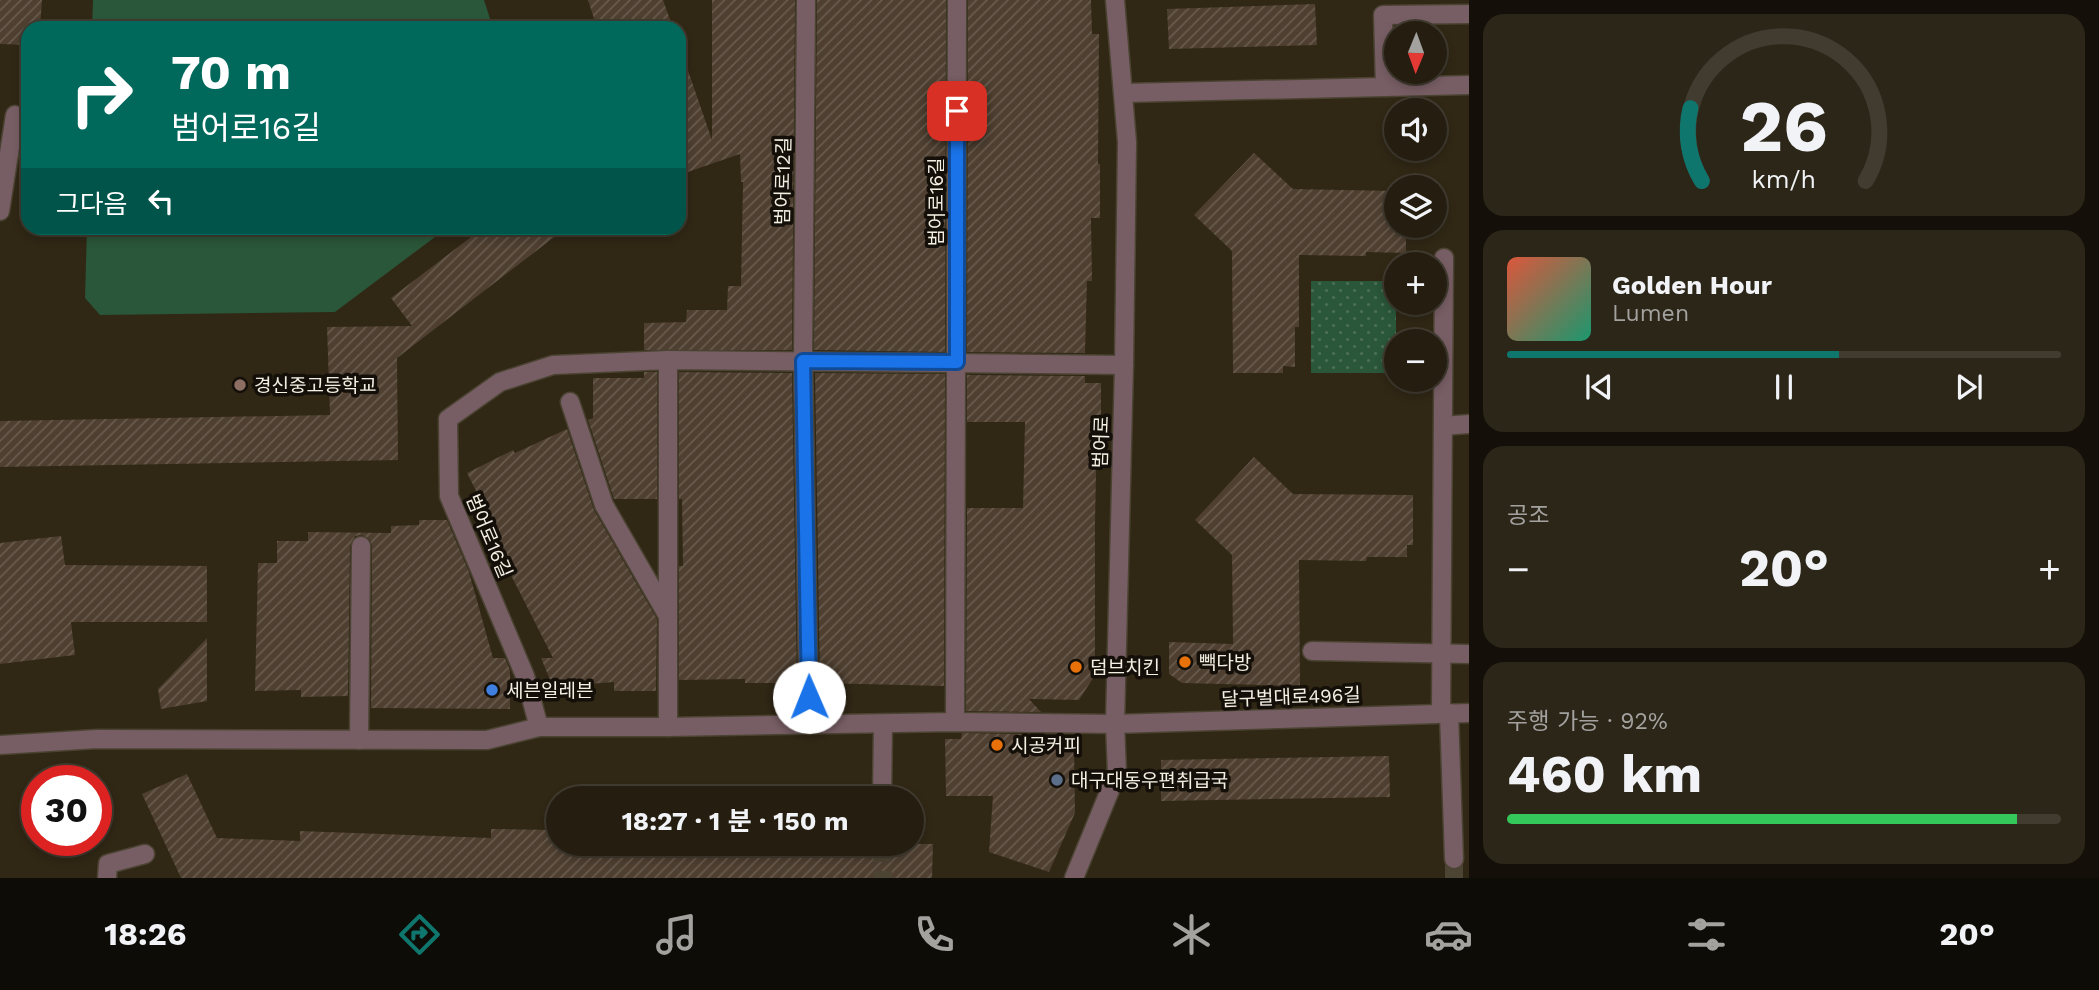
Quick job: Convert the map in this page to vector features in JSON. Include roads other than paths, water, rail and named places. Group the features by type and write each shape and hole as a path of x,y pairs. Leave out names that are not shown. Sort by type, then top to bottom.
{"street":[{"name":"범어로12길","path":"803,361 806,0"},
{"name":"범어로16길","path":"955,722 957,0"},
{"name":"범어로","path":"1074,878 1117,773 1115,724 1127,142 1125,93 1115,0"},
{"path":"1385,87 1383,15 1469,14"},
{"path":"1125,93 1469,85"},
{"path":"0,211 15,115"},
{"path":"1444,315 1441,655 1454,859"},
{"name":"범어로16길","path":"540,727 526,676 449,496 448,419 500,382 553,365 668,360 1124,365"},
{"path":"668,360 668,727"},
{"path":"803,361 809,725"},
{"path":"570,401 604,505 668,616"},
{"path":"1443,426 1469,424"},
{"path":"359,740 361,546"},
{"path":"1312,651 1469,654"},
{"name":"달구벌대로496길","path":"1115,724 1469,713"},
{"path":"0,745 97,739 487,740 540,727 883,725 955,722 1115,724"},
{"path":"882,786 883,725"},
{"path":"107,878 108,864 145,854"}],"tunnel":[{"path":"882,856 883,878"},
{"path":"1454,859 1454,878"}],"place":[{"name":"경신중고등학교","path":"240,385"},
{"name":"빽다방","path":"1185,662"},
{"name":"덤브치킨","path":"1076,667"},
{"name":"세븐일레븐","path":"492,690"},
{"name":"시공커피","path":"997,745"},
{"name":"대구대동우편취급국","path":"1057,780"}]}
